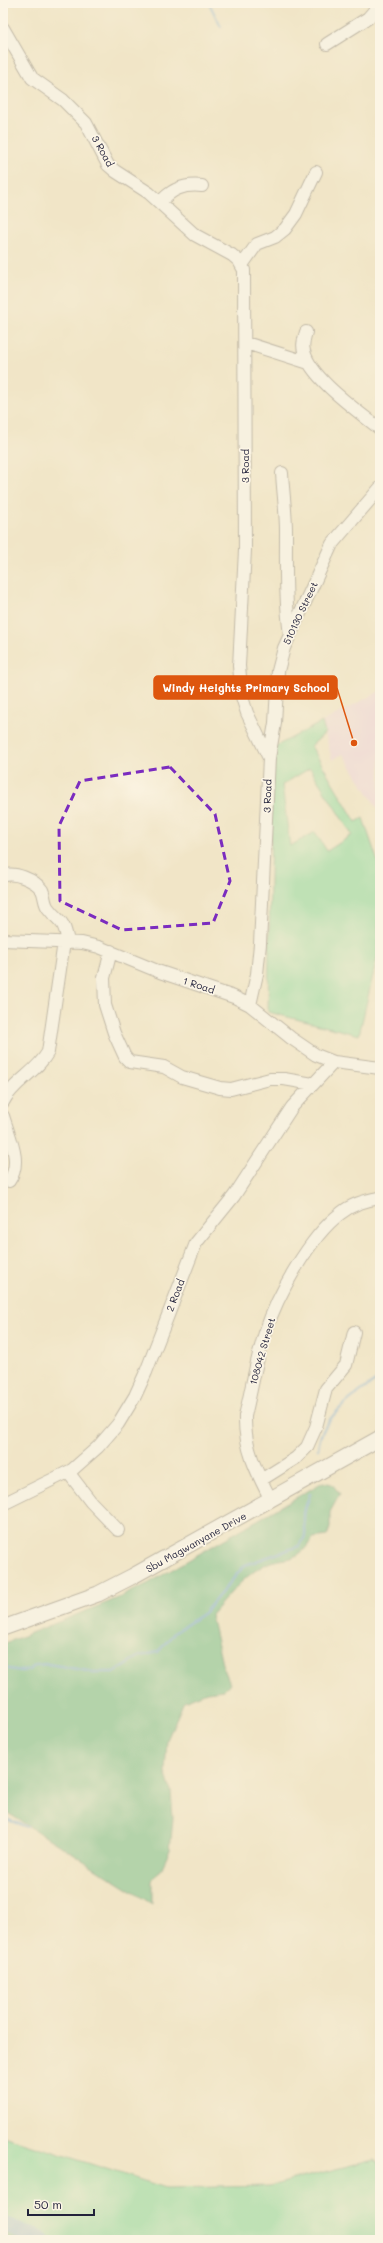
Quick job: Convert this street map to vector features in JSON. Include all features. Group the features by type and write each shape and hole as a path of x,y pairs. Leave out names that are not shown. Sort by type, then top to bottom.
{"main road":[{"name":"Sbu Magwanyane Drive","path":"3,1628 98,1594 271,1500 380,1438"}],"street":[{"path":"327,44 368,18 380,4"},
{"name":"3 Road","path":"3,28 32,78 63,100 86,123 108,165 160,203 195,235 232,255 242,265 245,276 245,550 239,682 247,713 268,758 260,944 257,974 250,1005"},
{"path":"242,265 257,244 275,237 285,229 296,214 316,172"},
{"path":"160,203 167,194 180,187 188,185 202,186"},
{"path":"306,332 304,350 309,362 326,383 380,428"},
{"path":"246,343 309,362"},
{"path":"282,473 286,529 285,583 290,635"},
{"name":"510130 Street","path":"268,758 275,722 278,671 290,635 332,544 378,495"},
{"path":"3,876 14,874 37,885 43,893 47,907 64,924 66,942 48,1052 44,1059 21,1080 3,1102"},
{"name":"1 Road","path":"3,940 82,943 111,951 160,972 234,997 250,1005 291,1038 316,1055 334,1062 380,1068"},
{"path":"111,951 104,978 106,1005 114,1033 124,1057 130,1062 164,1067 182,1077 220,1088 231,1089 270,1079 284,1079 313,1084"},
{"name":"2 Road","path":"3,1504 68,1472 98,1448 128,1409 146,1372 196,1243 234,1196 284,1118 334,1062"},
{"path":"3,1116 16,1163 14,1174 9,1181"},
{"name":"108042 Street","path":"271,1500 261,1480 245,1440 245,1416 258,1358 273,1311 290,1279 327,1226 341,1213 355,1204 380,1198"},
{"path":"261,1480 296,1458 308,1447 316,1427 326,1389 346,1365 354,1332"},
{"path":"68,1472 91,1502 118,1530"}],"highlighted area":[{"path":"170,767 215,814 230,881 213,923 122,930 60,901 59,826 80,781"}],"shaded area":[{"path":"380,691 380,812 343,754 332,760 322,722"}],"green space":[{"path":"322,722 325,733 311,746 356,822 363,818 378,862 378,954 359,1035 268,1012 272,759 276,746","holes":["310,768 352,835 327,851 315,832 290,846 282,785"]},
{"path":"323,1482 332,1484 340,1494 330,1512 330,1528 327,1536 313,1538 300,1554 294,1557 276,1560 261,1567 234,1589 211,1615 222,1664 230,1683 224,1690 207,1692 184,1701 167,1740 165,1772 171,1791 173,1818 170,1850 161,1870 152,1881 152,1904 3,1810 3,1644 116,1599 147,1584"},
{"path":"3,2136 166,2188 270,2186 375,2159 380,2163 380,2240 24,2240 3,2232"},
{"path":"3,2232 24,2240 3,2240"}],"waterway":[{"path":"209,3 221,27"},
{"path":"318,1449 322,1433 327,1423 333,1416 348,1401 380,1378"},
{"path":"3,1668 21,1671 29,1670 36,1665 49,1664 93,1672 114,1672 140,1656 158,1652 174,1633 204,1613 245,1565 299,1546 305,1534 304,1513 310,1494"},
{"path":"3,1818 27,1827"},
{"path":"3,2224 42,2240"}],"place":[{"name":"Windy Heights Primary School","path":"354,743"}]}
